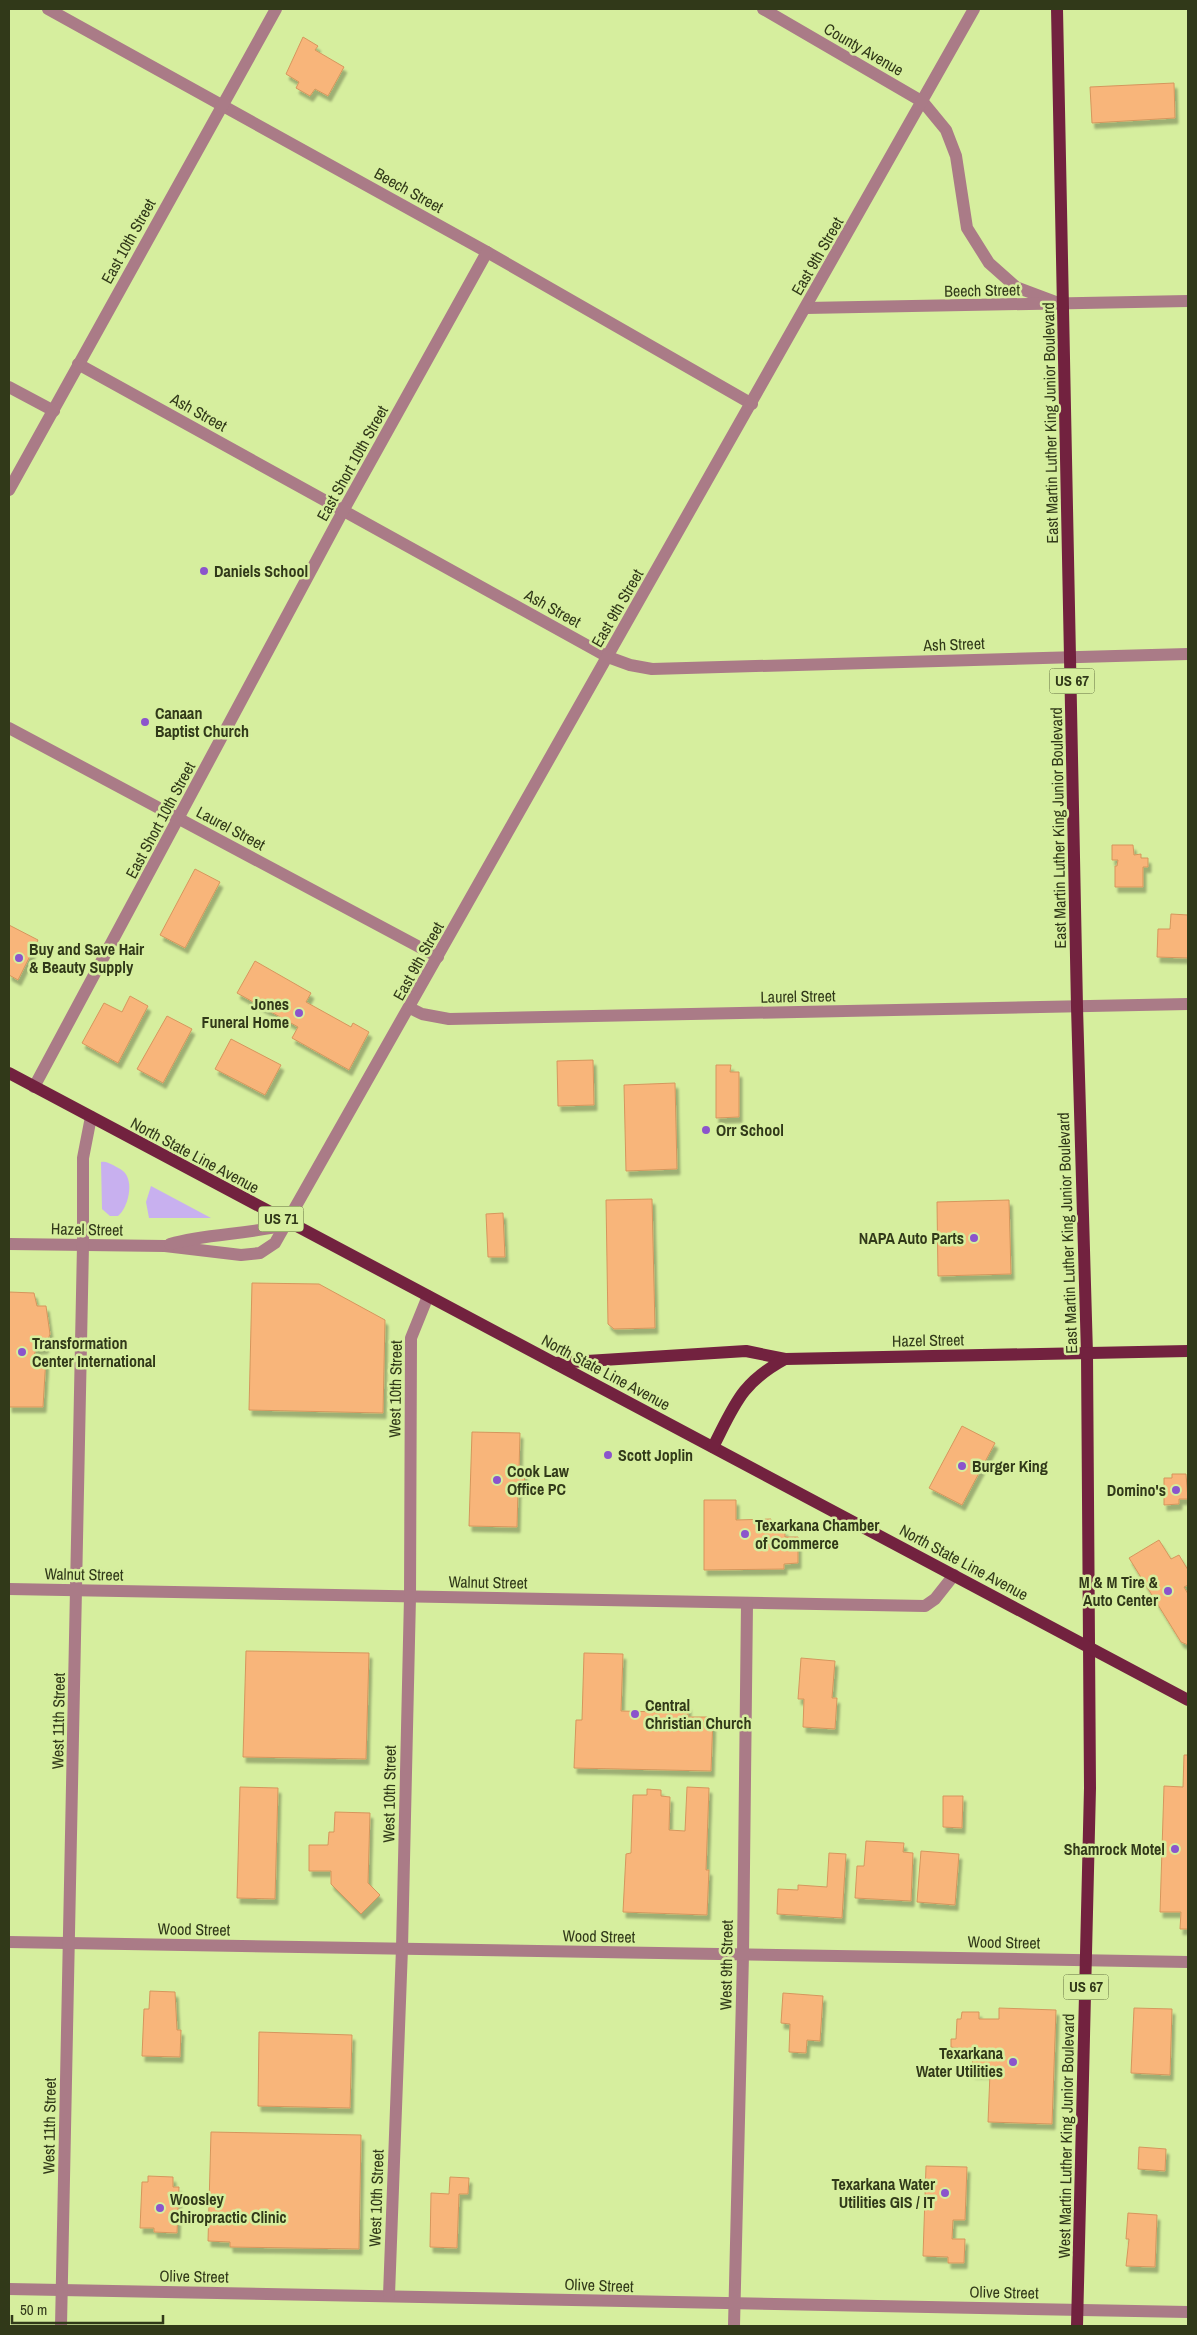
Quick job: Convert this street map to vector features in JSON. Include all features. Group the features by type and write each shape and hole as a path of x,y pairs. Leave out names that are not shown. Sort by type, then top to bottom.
{"main road":[{"name":"East Martin Luther King Junior Boulevard","path":"1057,9 1077,1006 1087,1354 1089,1647"},
{"name":"North State Line Avenue","path":"9,1073 288,1224 714,1447 1188,1700"},
{"path":"555,1363 746,1351 785,1359"},
{"name":"Hazel Street","path":"714,1447 748,1385 762,1371 785,1359 1188,1351"},
{"name":"West Martin Luther King Junior Boulevard","path":"1078,2326 1090,1788 1089,1647"}],"street":[{"name":"Beech Street","path":"48,9 487,252 752,404"},
{"name":"East 10th Street","path":"9,490 276,9"},
{"name":"County Avenue","path":"763,9 923,102"},
{"name":"East 9th Street","path":"288,1224 974,9"},
{"path":"923,102 946,130 956,156 967,228 989,263 1016,287 1064,305"},
{"name":"East Short 10th Street","path":"34,1087 343,511 487,252"},
{"name":"Beech Street","path":"806,308 1064,305 1188,301"},
{"name":"Ash Street","path":"78,364 608,657 630,665 652,668 1188,654"},
{"path":"9,387 54,411"},
{"name":"Laurel Street","path":"9,728 438,957"},
{"name":"Laurel Street","path":"410,1008 422,1014 449,1019 1188,1004"},
{"name":"West 11th Street","path":"61,2326 70,1944 83,1245 83,1151 91,1117"},
{"name":"Hazel Street","path":"164,1246 208,1236 263,1231 288,1224"},
{"name":"Hazel Street","path":"9,1244 164,1246 240,1255 260,1253 275,1243 288,1224"},
{"name":"West 10th Street","path":"389,2295 402,1948 410,1597 411,1338 428,1296"},
{"name":"Walnut Street","path":"9,1589 925,1606 935,1599 954,1575"},
{"name":"West 9th Street","path":"734,2326 743,1955 747,1604"},
{"name":"Wood Street","path":"9,1942 1188,1962"},
{"name":"Olive Street","path":"9,2289 1188,2312"}],"shaded area":[{"path":"101,1162 107,1162 122,1170 127,1175 129,1181 127,1201 118,1216 110,1216 102,1209"},
{"path":"151,1186 211,1218 149,1218 146,1202"}],"building":[{"path":"303,37 318,46 315,50 344,67 328,96 315,89 310,96 296,88 299,82 286,74"},
{"path":"1174,83 1175,118 1092,123 1090,87"},
{"path":"1112,845 1133,845 1134,855 1141,854 1141,858 1148,858 1148,867 1143,867 1143,887 1115,887 1115,866 1117,866 1118,860 1112,860"},
{"path":"195,869 220,882 185,948 160,935"},
{"path":"1171,914 1188,915 1188,958 1157,957 1158,929 1170,929"},
{"name":"Buy and Save Hair & Beauty Supply","path":"9,925 38,940 18,980 9,975"},
{"name":"Jones Funeral Home","path":"255,961 311,993 306,1002 351,1027 353,1023 369,1032 349,1070 292,1038 298,1027 237,993"},
{"path":"130,996 148,1006 118,1063 82,1043 104,1003 122,1012"},
{"path":"167,1016 192,1029 163,1083 137,1069"},
{"path":"231,1039 281,1065 265,1095 215,1069"},
{"path":"593,1060 594,1105 558,1106 557,1061"},
{"path":"716,1065 731,1065 730,1072 739,1072 739,1117 716,1118"},
{"path":"675,1083 677,1169 626,1171 624,1085"},
{"path":"652,1199 655,1328 614,1329 608,1324 606,1200"},
{"name":"NAPA Auto Parts","path":"1009,1200 1011,1274 938,1276 937,1202"},
{"path":"503,1213 505,1257 488,1257 486,1214"},
{"path":"252,1283 319,1284 385,1320 383,1413 249,1410"},
{"name":"Transformation Center International","path":"9,1292 34,1293 37,1306 46,1306 50,1334 45,1348 36,1349 34,1356 46,1357 43,1407 9,1407"},
{"name":"Burger King","path":"962,1426 995,1443 962,1505 929,1488"},
{"name":"Cook Law Office PC","path":"472,1432 520,1433 519,1470 525,1470 524,1490 518,1490 517,1527 469,1526"},
{"name":"Domino's","path":"1172,1474 1186,1474 1188,1499 1179,1499 1179,1504 1164,1505 1164,1478 1172,1478"},
{"name":"Texarkana Chamber of Commerce","path":"704,1500 736,1500 736,1520 771,1519 771,1531 785,1530 785,1537 798,1537 798,1563 784,1564 784,1569 704,1570"},
{"name":"M & M Tire & Auto Center","path":"1159,1540 1171,1559 1179,1555 1188,1570 1188,1585 1184,1587 1188,1594 1188,1645 1181,1642 1129,1558"},
{"path":"246,1651 369,1653 366,1759 243,1757"},
{"name":"Central Christian Church","path":"584,1653 623,1654 621,1711 663,1712 663,1705 688,1705 688,1717 713,1717 711,1771 574,1768 576,1720 582,1720"},
{"path":"801,1658 835,1661 832,1698 837,1698 835,1729 803,1727 804,1699 798,1699"},
{"name":"Shamrock Motel","path":"1184,1755 1188,1755 1188,1929 1180,1929 1181,1912 1160,1912 1164,1786 1183,1787"},
{"path":"240,1787 278,1788 275,1899 237,1898"},
{"path":"687,1787 709,1788 706,1870 709,1870 707,1915 623,1912 626,1854 631,1853 633,1795 647,1795 647,1789 661,1790 661,1796 670,1797 669,1830 685,1831"},
{"path":"943,1796 963,1796 962,1828 943,1827"},
{"path":"335,1812 370,1813 368,1883 380,1895 361,1914 331,1884 331,1871 309,1871 309,1845 328,1845 329,1832 334,1832"},
{"path":"866,1841 904,1843 903,1852 913,1853 911,1901 855,1898 857,1866 864,1866"},
{"path":"921,1851 959,1854 955,1905 917,1902"},
{"path":"829,1853 846,1854 842,1918 777,1914 778,1889 798,1890 798,1885 827,1887"},
{"path":"150,1991 175,1992 177,2030 181,2030 180,2057 142,2056 144,2009 149,2009"},
{"path":"783,1993 823,1996 820,2041 807,2040 806,2053 789,2052 790,2024 781,2023"},
{"name":"Texarkana Water Utilities","path":"999,2008 1056,2010 1052,2124 988,2122 990,2073 972,2073 973,2051 951,2047 951,2039 956,2039 957,2019 961,2019 962,2012 979,2012 979,2019 999,2019"},
{"path":"1134,2008 1172,2009 1170,2075 1131,2073"},
{"path":"259,2032 352,2035 350,2108 258,2106"},
{"path":"211,2132 361,2135 359,2249 230,2247 230,2242 208,2241"},
{"path":"1139,2147 1166,2149 1165,2171 1138,2169"},
{"name":"Texarkana Water Utilities GIS / IT","path":"926,2166 967,2167 965,2220 953,2220 952,2239 965,2239 964,2263 948,2263 948,2257 923,2256"},
{"name":"Woosley Chiropractic Clinic","path":"148,2176 173,2177 173,2187 179,2187 177,2233 154,2232 154,2228 140,2228 142,2182 148,2182"},
{"path":"450,2177 469,2178 468,2194 459,2194 457,2248 430,2247 431,2193 449,2194"},
{"path":"1128,2213 1157,2215 1155,2267 1126,2266 1129,2239 1126,2239"}],"place":[{"name":"Daniels School","path":"204,571"},
{"name":"Canaan Baptist Church","path":"145,722"},
{"name":"Buy and Save Hair & Beauty Supply","path":"19,958"},
{"name":"Jones Funeral Home","path":"299,1013"},
{"name":"Orr School","path":"706,1130"},
{"name":"NAPA Auto Parts","path":"974,1238"},
{"name":"Transformation Center International","path":"22,1352"},
{"name":"Scott Joplin","path":"608,1455"},
{"name":"Burger King","path":"962,1466"},
{"name":"Cook Law Office PC","path":"497,1480"},
{"name":"Domino's","path":"1176,1490"},
{"name":"Texarkana Chamber of Commerce","path":"745,1534"},
{"name":"M & M Tire & Auto Center","path":"1168,1591"},
{"name":"Central Christian Church","path":"635,1714"},
{"name":"Shamrock Motel","path":"1175,1849"},
{"name":"Texarkana Water Utilities","path":"1013,2062"},
{"name":"Texarkana Water Utilities GIS / IT","path":"945,2193"},
{"name":"Woosley Chiropractic Clinic","path":"160,2208"}]}
